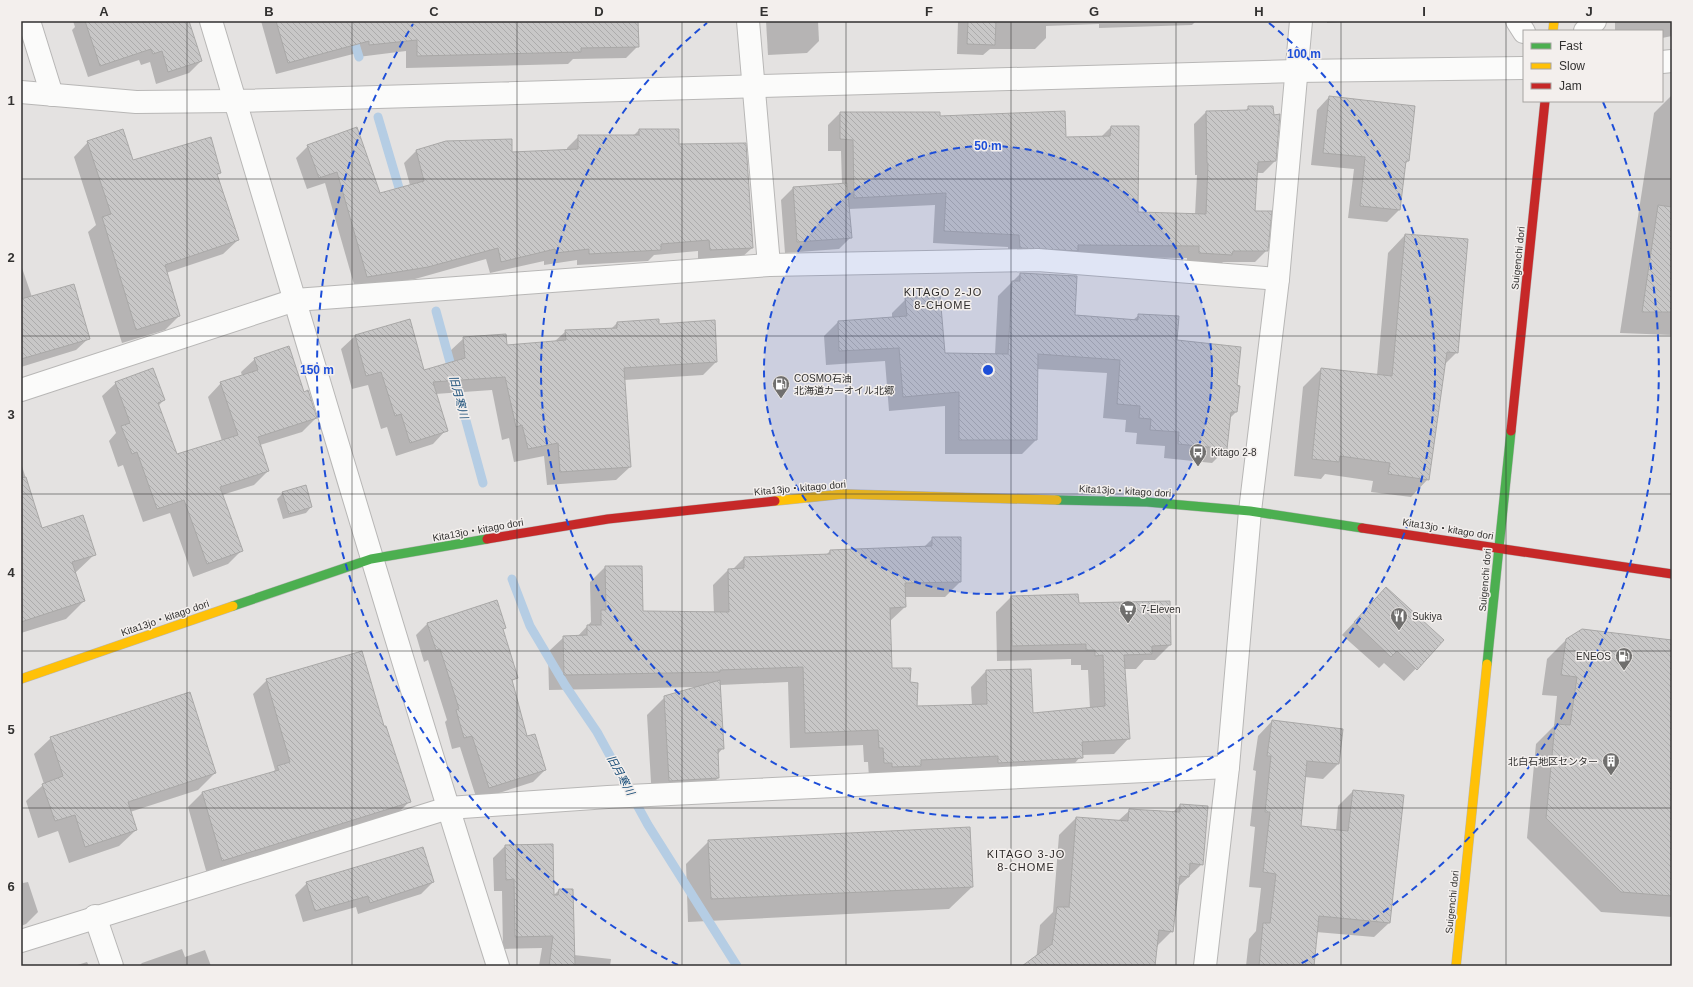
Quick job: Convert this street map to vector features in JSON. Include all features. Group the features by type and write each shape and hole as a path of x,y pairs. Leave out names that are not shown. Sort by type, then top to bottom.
{"main road":[{"name":"Suigenchi dori","path":"1456,966 1546,102"},
{"name":"Kita13jo・kitago dori","path":"21,679 371,559 608,519 843,494 1147,502 1250,511 1672,574"}],"street":[{"path":"29,21 52,95"},
{"path":"211,21 371,559 498,966"},
{"path":"748,21 769,266"},
{"path":"1205,966 1228,767 1250,511 1278,279 1301,21"},
{"path":"1517,21 1523,30"},
{"path":"1587,30 1595,21"},
{"path":"21,92 136,102 235,101 1296,71 1523,68"},
{"path":"21,390 295,300 769,266 1038,260 1278,279"},
{"path":"21,941 95,916 173,895 448,808 608,796 1228,767"},
{"path":"95,916 112,966"}],"building":[{"path":"85,21 189,21 202,61 168,72 162,51 153,54 151,49 100,66"},
{"path":"276,21 638,21 639,47 581,48 581,52 417,56 417,40 369,45 369,41 288,63"},
{"path":"968,21 996,21 995,45 967,44"},
{"path":"1329,96 1415,106 1409,161 1406,161 1400,210 1360,206 1365,157 1323,153"},
{"path":"1248,106 1273,106 1274,115 1280,114 1276,161 1258,162 1255,211 1272,211 1268,251 1233,251 1232,255 1199,253 1199,246 1078,245 1078,251 1020,248 1019,235 944,231 946,193 854,198 853,140 840,139 840,112 940,112 940,116 1065,111 1066,137 1110,136 1111,126 1139,126 1138,212 1206,214 1208,163 1206,111 1248,110"},
{"path":"357,127 380,193 424,181 416,150 446,141 512,139 512,152 578,149 578,135 639,135 639,129 679,129 679,144 746,143 753,248 710,250 709,240 661,244 661,250 589,254 589,249 556,253 555,249 501,262 498,248 428,267 367,277 337,172 319,178 307,145"},
{"path":"123,129 133,160 211,137 221,173 217,174 239,240 165,265 180,316 136,330 102,217 111,214 87,141"},
{"path":"847,183 852,238 797,242 793,187"},
{"path":"1658,205 1672,207 1672,312 1642,312"},
{"path":"1405,234 1468,239 1458,353 1447,352 1429,480 1388,474 1390,463 1340,456 1339,462 1312,459 1321,368 1392,376"},
{"path":"1020,273 1077,276 1075,315 1138,320 1138,314 1179,316 1177,340 1241,347 1237,385 1240,386 1237,412 1231,412 1227,449 1178,444 1179,432 1150,430 1151,419 1139,418 1140,406 1117,404 1120,360 1038,354 1037,440 959,440 959,392 903,397 899,348 839,351 838,321 907,316 905,298 940,295 945,353 1008,354 1012,281 1020,281"},
{"path":"74,284 90,339 21,359 21,299"},
{"path":"410,319 424,370 465,358 463,337 506,334 507,345 566,340 565,330 617,328 617,322 659,319 659,324 715,320 717,362 624,368 631,467 560,472 558,443 528,449 522,425 516,427 505,377 433,382 448,431 410,443 401,414 395,416 381,372 366,376 355,335"},
{"path":"289,346 304,392 308,390 317,418 258,437 269,471 220,487 243,551 207,564 184,500 157,509 137,452 132,454 121,426 130,423 115,382 153,368 165,400 158,403 177,454 238,435 220,382 258,370 254,358"},
{"path":"26,477 42,528 83,515 96,555 72,562 85,601 21,622 21,478"},
{"path":"306,485 312,507 289,514 282,492"},
{"path":"932,537 961,537 961,582 905,583 906,607 890,608 892,668 911,668 910,682 918,683 917,706 987,704 986,670 1031,669 1033,713 1105,706 1103,655 1095,656 1095,650 1086,650 1086,644 1012,646 1011,596 1078,594 1079,603 1170,601 1171,645 1152,646 1152,654 1124,655 1130,739 1082,742 1083,758 998,763 998,756 921,760 921,766 892,767 892,763 884,763 883,748 879,748 878,730 805,733 803,667 720,670 720,672 564,675 563,636 587,635 587,625 601,625 601,610 606,610 605,566 642,566 643,611 729,612 728,569 744,568 744,557 830,554 830,550 932,546"},
{"name":"Sukiya","path":"1386,587 1444,640 1417,670 1397,651 1391,657 1354,622"},
{"path":"497,600 506,628 503,629 518,678 512,680 527,736 535,734 546,770 489,788 472,736 464,738 456,710 459,709 440,649 436,650 427,623"},
{"name":"北白石地区センター","path":"1582,629 1672,640 1672,896 1621,892 1546,818 1555,724 1570,725 1577,677 1561,675 1566,639"},
{"path":"362,651 384,726 386,726 411,802 222,861 202,792 279,770 277,766 290,762 266,679"},
{"path":"720,680 724,749 718,749 719,778 669,781 664,696"},
{"path":"190,692 216,773 128,802 137,830 85,847 75,815 55,821 42,784 63,776 50,737"},
{"path":"1272,720 1343,729 1339,764 1307,761 1301,826 1348,831 1353,790 1404,795 1390,923 1319,916 1314,966 1259,966 1263,923 1270,923 1276,874 1263,872 1270,812 1265,812 1271,756 1267,756"},
{"path":"1180,804 1208,806 1203,865 1190,863 1189,877 1180,876 1173,932 1159,930 1155,966 1022,966 1052,944 1057,907 1069,907 1076,817 1128,821 1129,809 1180,812"},
{"path":"970,827 973,887 711,899 708,840"},
{"path":"553,844 554,895 558,895 559,889 573,889 575,966 549,966 553,936 515,937 514,879 506,880 505,845"},
{"path":"423,847 434,882 370,903 368,896 315,911 306,882"}],"waterway":[{"name":"旧月寒川","path":"348,21 359,57"},
{"name":"旧月寒川","path":"378,117 402,198"},
{"name":"旧月寒川","path":"436,311 483,483"},
{"name":"旧月寒川","path":"512,579 530,626 565,685 597,732 648,825 737,966"}],"traffic: fast":[{"path":"1487,664 1511,431"},
{"path":"1057,500 1147,502 1250,511 1362,528"},
{"path":"233,606 371,559 487,539"}],"traffic: slow":[{"path":"1553,30 1554,21"},
{"path":"775,501 843,494 1057,500"},
{"path":"21,679 233,606"},
{"path":"1456,966 1487,664"}],"traffic: jam":[{"path":"1511,431 1545,102"},
{"path":"487,539 608,519 775,501"},
{"path":"1362,528 1672,574"}],"place":[{"name":"COSMO石油 北海道カーオイル北郷","path":"781,399"},
{"name":"Kitago 2-8","path":"1198,467"},
{"name":"7-Eleven","path":"1128,624"},
{"name":"Sukiya","path":"1399,631"},
{"name":"ENEOS","path":"1624,671"},
{"name":"北白石地区センター","path":"1611,776"}],"district":[{"name":"KITAGO 2-JO 8-CHOME","path":"943,298"},
{"name":"KITAGO 3-JO 8-CHOME","path":"1026,860"}]}
